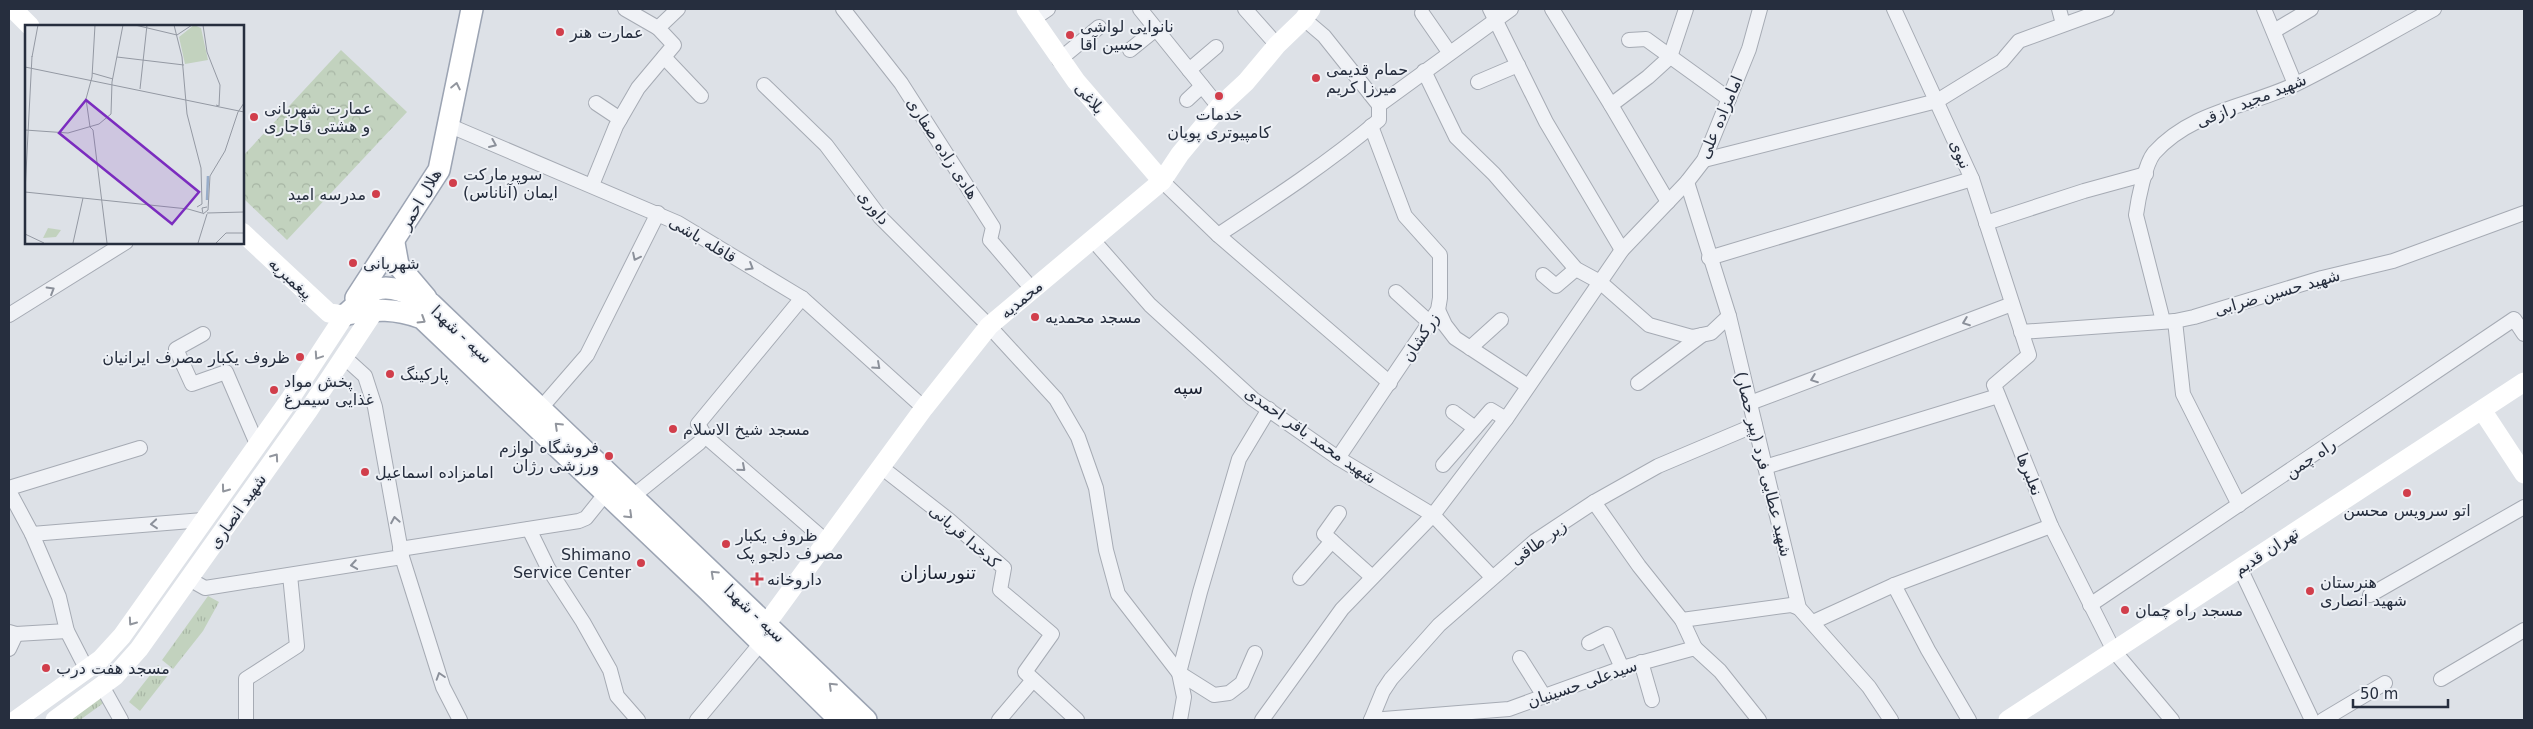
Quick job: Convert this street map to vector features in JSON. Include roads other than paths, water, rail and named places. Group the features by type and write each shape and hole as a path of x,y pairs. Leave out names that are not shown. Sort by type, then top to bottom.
{"main road":[{"path":"13,9 29,25"},
{"name":"هلال احمر","path":"374,292 394,243 439,170 472,9"},
{"name":"بلاغی","path":"1029,14 1059,60 1162,181"},
{"name":"محمدیه","path":"764,633 924,408 989,326 1162,181 1180,154 1219,107 1246,82 1277,45 1308,14"},
{"name":"پیغمبریه","path":"244,234 329,313 345,315"},
{"path":"394,243 398,265 431,304"},
{"name":"سپه - شهدا","path":"374,292 396,290 431,304 632,497 764,633 840,720"},
{"path":"345,315 374,292"},
{"name":"سپه - شهدا","path":"374,292 401,311 422,318 606,493 764,633 866,720"},
{"name":"شهید انصاری","path":"55,720 116,676 139,649 308,411 344,357 374,292"},
{"name":"شهید انصاری","path":"16,720 101,659 122,636 290,399 345,315"},
{"name":"تهران قدیم","path":"2008,720 2524,382"},
{"path":"290,399 308,411"},
{"path":"2482,410 2524,474"}],"street":[{"path":"592,185 620,119 638,88 674,45 658,28 625,9"},
{"path":"658,28 678,9"},
{"name":"هادی زاده صفاری","path":"843,9 901,83 926,122 993,228 990,240 1032,289"},
{"path":"1029,14 1048,9"},
{"path":"1140,9 1219,107"},
{"path":"1245,9 1277,45"},
{"path":"1379,105 1449,52 1493,14 1511,9"},
{"path":"1552,9 1668,202"},
{"path":"1611,105 1648,77 1670,56 1686,9"},
{"name":"امامزاده علی","path":"1262,720 1342,609 1371,576 1432,515 1506,419 1622,250 1687,182 1704,160 1749,49 1760,9"},
{"name":"نبوی","path":"1894,9 1938,101 1972,179 2012,304"},
{"path":"2059,9 2063,24"},
{"path":"1704,160 1938,101 2002,61 2019,41 2107,9"},
{"path":"2264,9 2295,84"},
{"path":"2274,31 2311,9"},
{"name":"شهید مجید رازقی","path":"2146,174 2152,155 2174,133 2199,120 2295,84 2434,9"},
{"path":"1422,13 1449,52"},
{"path":"1218,235 1294,185 1379,120 1379,105 1308,14"},
{"path":"1493,14 1546,122 1622,250"},
{"path":"1059,60 1099,27"},
{"path":"1130,50 1156,29"},
{"path":"1629,40 1646,39 1729,99"},
{"path":"1189,70 1216,47"},
{"path":"664,57 701,96"},
{"path":"1478,82 1518,65"},
{"path":"1424,71 1456,137 1494,174 1576,269 1600,282 1649,324 1692,338 1711,333 1729,316"},
{"name":"داوری","path":"764,85 826,145 880,217 989,326 1056,399 1078,437 1096,488 1106,550 1118,594 1179,673"},
{"path":"1187,100 1202,86"},
{"path":"596,103 620,119"},
{"name":"قافله باشی","path":"448,125 658,213 802,298 924,408"},
{"name":"زرکشان","path":"1338,458 1438,310 1440,298 1440,255 1405,216 1371,126"},
{"path":"1986,223 2084,191 2146,174 2136,215 2169,321 2183,394 2239,505"},
{"path":"1709,258 1972,179"},
{"path":"1162,181 1218,235 1390,383"},
{"name":"شهید عطایی فرد (پیر حصار)","path":"1687,182 1709,258 1729,316 1799,608"},
{"path":"541,408 587,355 658,213"},
{"name":"شهید حسین ضرابی","path":"2021,332 2169,321 2245,302 2322,278 2393,261 2524,213"},
{"name":"شهید محمد باقر احمدی","path":"1092,239 1150,305 1253,399 1338,458 1432,515 1492,577"},
{"path":"9,315 123,244"},
{"path":"1543,275 1556,286 1576,269"},
{"path":"1396,292 1429,322"},
{"path":"802,298 698,424 705,436 827,542"},
{"path":"1750,403 2012,304 2029,355 1994,385 1998,396 1765,467"},
{"path":"1438,310 1445,325 1455,338 1528,386"},
{"name":"راه چمن","path":"2090,604 2514,319 2524,334"},
{"path":"1470,348 1501,320"},
{"path":"203,334 176,349 188,379 192,384 226,372 257,444"},
{"path":"1638,383 1703,335"},
{"path":"344,357 365,376 375,407 401,553 444,687 460,720"},
{"name":"نعلبرها","path":"1998,396 2051,526 2114,651 2172,720"},
{"path":"1180,720 1184,697 1179,673 1200,592 1239,460 1269,409"},
{"path":"1443,465 1491,410 1506,419"},
{"path":"1453,412 1475,428"},
{"name":"زیر طاقی","path":"1371,720 1383,691 1391,679 1439,625 1535,541 1594,502 1658,466 1755,425"},
{"path":"632,497 699,443 705,436"},
{"path":"87,670 67,631 59,597 32,534 9,489 140,448"},
{"name":"کدخدا قربانی","path":"881,468 949,520 1004,568 1000,590 1052,634 1025,672 1033,680"},
{"path":"189,579 205,588 290,575 586,518 606,493"},
{"path":"1594,502 1638,566 1682,620 1695,648 1720,671 1760,720"},
{"path":"2370,595 2524,507"},
{"path":"1339,513 1324,534 1371,576"},
{"path":"32,534 203,520"},
{"path":"1813,622 1894,585 2051,526"},
{"path":"530,529 548,568 610,670 617,696 638,720"},
{"path":"1300,578 1332,541"},
{"path":"2240,568 2312,720"},
{"path":"246,720 246,679 297,646 290,575"},
{"path":"1894,585 1928,650 1969,720"},
{"path":"1682,620 1791,605 1799,608 1869,687 1891,720"},
{"path":"2441,679 2524,630"},
{"path":"9,650 12,633 67,631"},
{"path":"697,720 764,633"},
{"path":"1589,643 1607,634 1622,668"},
{"name":"سیدعلی حسینیان","path":"1371,720 1509,709 1622,668 1695,648"},
{"path":"1179,673 1214,695 1229,693 1242,683 1255,653"},
{"path":"1520,658 1544,696"},
{"path":"1641,662 1652,700"},
{"path":"999,720 1033,680 1077,720"},
{"path":"2323,720 2385,683"},
{"path":"102,686 121,720"}],"place":[{"name":"عمارت هنر","path":"560,32"},
{"name":"نانوایی لواشی حسین آقا","path":"1070,35"},
{"name":"حمام قدیمی میرزا کریم","path":"1316,78"},
{"name":"خدمات کامپیوتری پویان","path":"1219,96"},
{"name":"عمارت شهربانی و هشتی قاجاری","path":"254,117"},
{"name":"سوپرمارکت ایمان (آناناس)","path":"453,183"},
{"name":"مدرسه امید","path":"376,194"},
{"name":"شهربانی","path":"353,263"},
{"name":"مسجد محمدیه","path":"1035,317"},
{"name":"ظروف یکبار مصرف ایرانیان","path":"300,357"},
{"name":"پارکینگ","path":"390,374"},
{"name":"پخش مواد غذایی سیمرغ","path":"274,390"},
{"name":"مسجد شیخ الاسلام","path":"673,429"},
{"name":"فروشگاه لوازم ورزشی رژان","path":"609,456"},
{"name":"امامزاده اسماعیل","path":"365,472"},
{"name":"اتو سرویس محسن","path":"2407,493"},
{"name":"ظروف یکبار مصرف دلجو پک","path":"726,544"},
{"name":"Shimano Service Center","path":"641,563"},
{"name":"داروخانه","path":"757,579"},
{"name":"هنرستان شهید انصاری","path":"2310,591"},
{"name":"مسجد راه چمان","path":"2125,610"},
{"name":"مسجد هفت درب","path":"46,668"}],"district":[{"name":"سپه","path":"1188,388"},
{"name":"تنورسازان","path":"938,573"}]}
